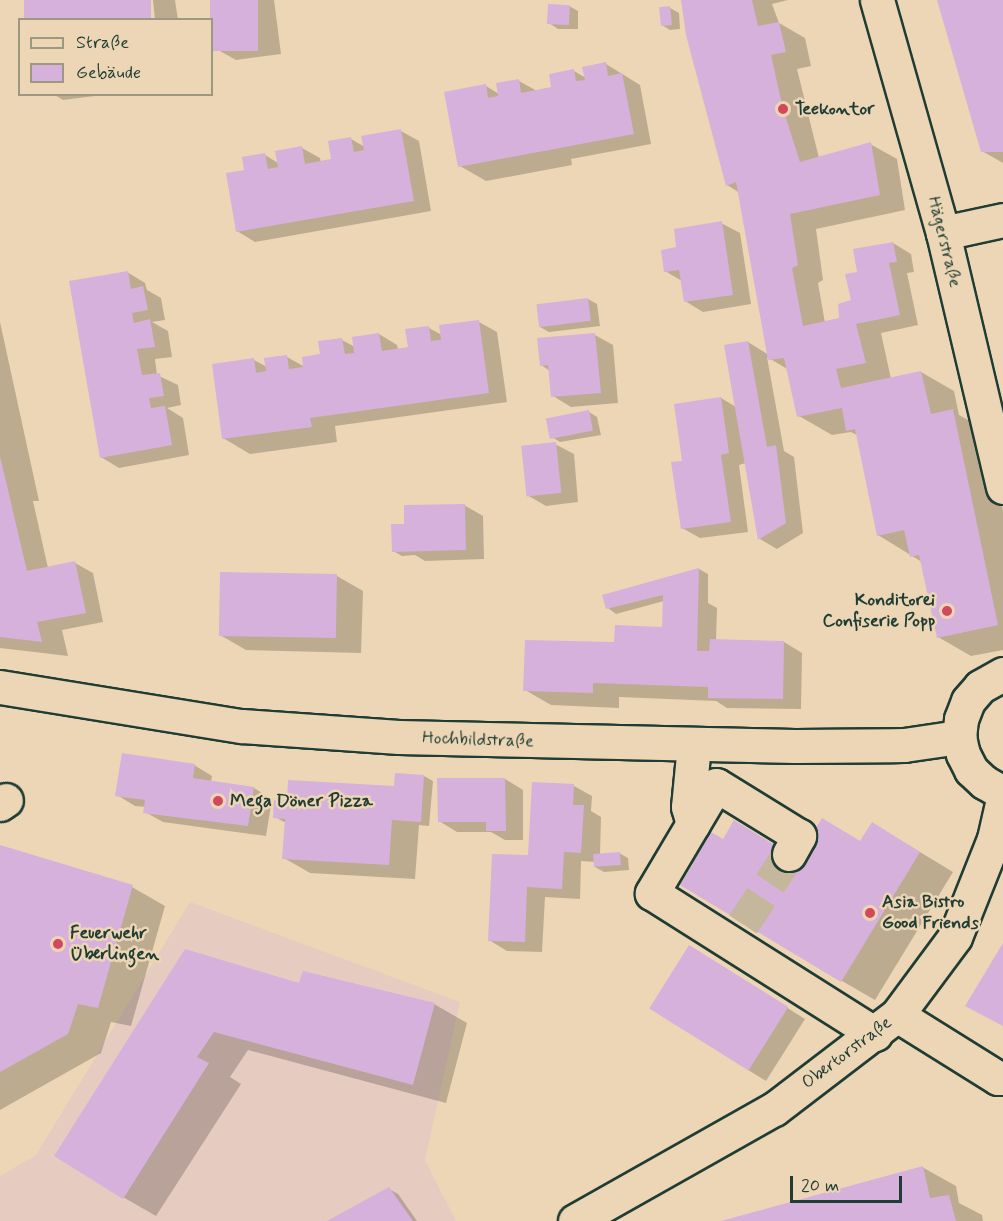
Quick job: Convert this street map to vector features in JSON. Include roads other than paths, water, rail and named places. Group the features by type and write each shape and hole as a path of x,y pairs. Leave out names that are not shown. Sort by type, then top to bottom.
{"street":[{"name":"Hägerstraße","path":"877,0 943,233 1003,486"},
{"path":"943,233 1003,220"},
{"path":"1003,674 980,687 968,701 961,719 959,737 963,754 971,770 984,782 1003,793"},
{"name":"Hochbildstraße","path":"0,687 242,726 399,737 694,745 904,745 959,737"},
{"path":"693,824 688,807 694,745"},
{"path":"789,854 799,836 716,785 652,893 737,933 886,1024 998,1078 1003,1078"},
{"name":"Obertorstraße","path":"584,1219 774,1109 886,1024 955,937 994,839 1003,799"}],"tunnel":[{"path":"743,924 789,854"}],"place":[{"name":"Teekontor","path":"783,109"},
{"name":"Konditorei Confiserie Popp","path":"947,611"},
{"name":"Mega Döner Pizza","path":"218,801"},
{"name":"Asia Bistro Good Friends","path":"870,913"},
{"name":"Feuerwehr Überlingen","path":"58,944"}]}
